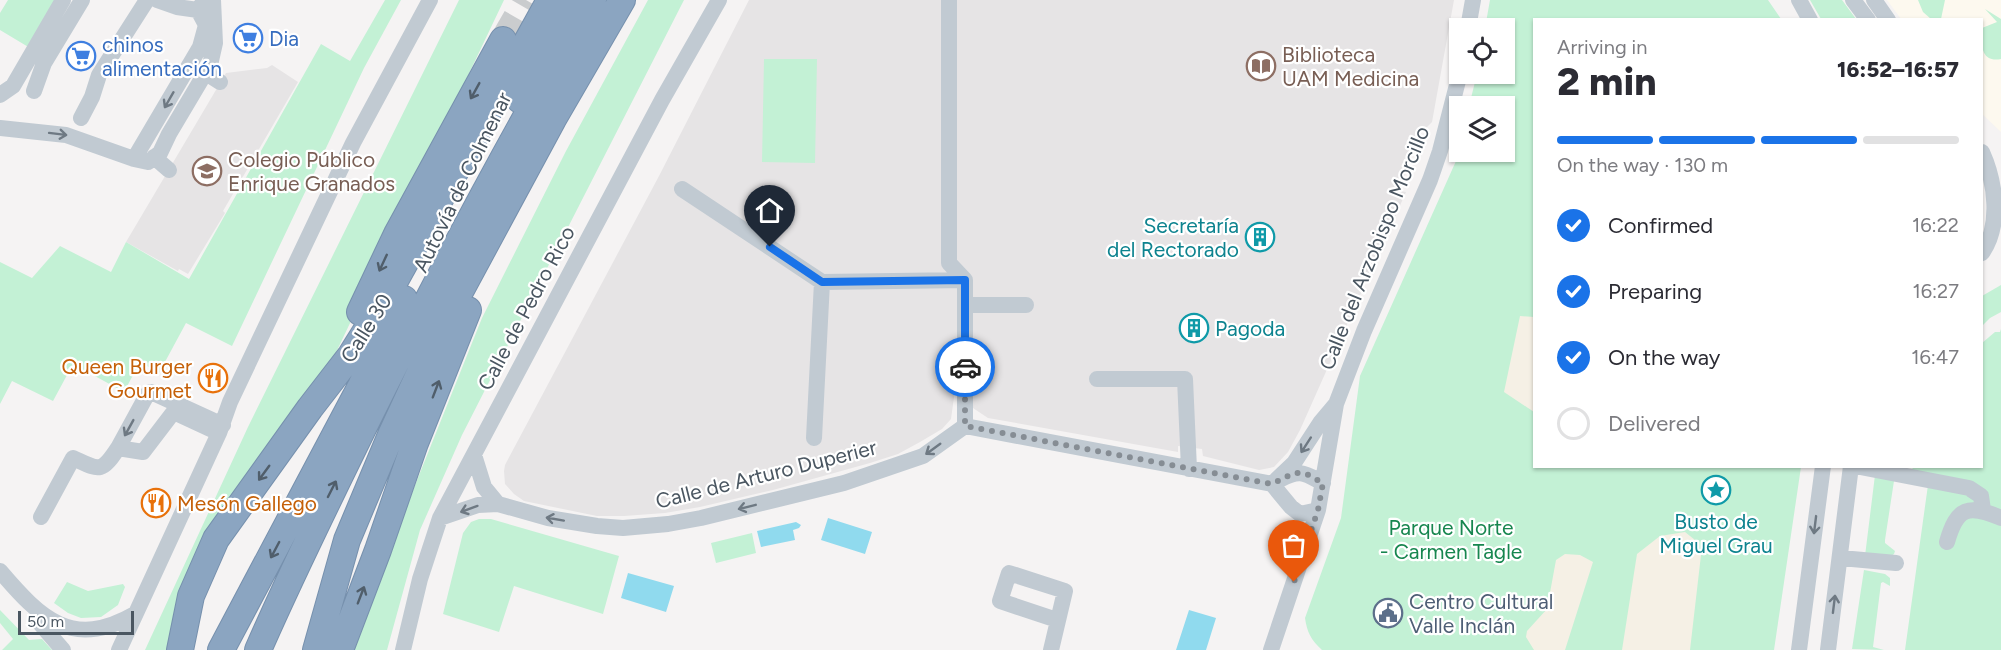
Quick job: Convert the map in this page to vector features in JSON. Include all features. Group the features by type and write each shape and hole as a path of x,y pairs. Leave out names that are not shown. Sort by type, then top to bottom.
{"highway":[{"name":"Autovía de Colmenar","path":"221,650 361,386 551,0"},
{"name":"Calle 30","path":"180,650 191,596 216,539 351,355 376,315 551,0"},
{"path":"361,386 401,322 461,204 529,83 572,0"},
{"path":"316,650 348,540 391,435 443,323 547,129 588,33 593,0"},
{"path":"301,650 337,540 433,316 540,113 588,33 622,0"},
{"name":"Autovía de Colmenar","path":"258,650 297,560 422,311 511,143 588,33"},
{"path":"340,650 460,326 588,33"},
{"path":"310,408 342,350 397,234 503,40"}],"street":[{"path":"0,95 13,86 63,0"},
{"path":"34,91 44,63 82,0"},
{"path":"81,118 92,97 99,75 147,0"},
{"path":"134,159 200,47 206,25 201,5 177,7 157,0"},
{"path":"0,128 66,135 148,162 160,153 212,61 215,43 213,0"},
{"path":"119,650 221,429 230,402 353,143 430,0"},
{"name":"Calle de Pedro Rico","path":"403,650 420,579 440,518 662,100 719,0"},
{"path":"950,0 949,263 965,280 965,426 1272,484 1294,473 1305,473 1323,483"},
{"path":"1470,18 1473,0"},
{"path":"1799,0 1809,18"},
{"path":"1853,0 1867,18"},
{"path":"1874,0 1887,18"},
{"path":"206,73 220,82"},
{"name":"Calle del Arzobispo Morcillo","path":"1270,650 1318,510 1336,404 1364,331 1429,183 1440,151 1457,84"},
{"path":"1983,154 1989,167 1993,194 1998,208 1997,226 1989,247 1983,252"},
{"path":"153,158 169,170"},
{"path":"681,189 822,282 965,280"},
{"path":"1983,253 2001,246"},
{"path":"814,438 822,282"},
{"path":"965,305 1026,305"},
{"path":"1097,379 1185,379 1189,469"},
{"path":"41,517 73,458 94,467 107,465 148,393 151,392 221,429"},
{"name":"Calle del Arzobispo Morcillo","path":"1272,484 1294,463 1320,423 1336,404"},
{"path":"118,448 143,452 172,414 221,429"},
{"name":"Calle de Arturo Duperier","path":"440,518 478,505 498,504 548,518 597,526 623,528 668,524 844,483 922,456 965,426"},
{"path":"474,455 484,487 498,504"},
{"path":"1799,650 1823,468"},
{"path":"1828,650 1853,468"},
{"path":"1864,468 1969,488 1981,496 1983,510"},
{"path":"1272,484 1291,507 1300,514 1318,510"},
{"path":"1947,542 1952,524 1959,514 1983,510 2001,518"},
{"path":"1840,558 1896,563"},
{"path":"0,571 63,650"},
{"path":"21,595 56,626 74,635 93,635 110,630 136,614"},
{"path":"1051,650 1058,620"}],"shaded area":[{"path":"749,0 1454,0 1432,122 1426,128 1420,128 1400,191 1406,192 1300,430 1288,452 1274,467 1259,470 1203,456 1202,449 1178,446 1178,452 988,418 973,408 973,389 964,389 955,390 951,419 942,429 898,454 773,490 700,507 665,513 624,516 597,516 524,501 505,484 505,465 659,176"},
{"path":"1887,0 2001,0 2001,132 1983,115 1983,18 1900,18"},
{"name":"Colegio Público Enrique Granados","path":"272,65 298,82 188,274 179,269 178,271 126,242 226,73 267,68"}],"green space":[{"path":"8,0 58,0 30,48 0,30 0,13"},
{"path":"385,0 401,0 364,68 232,346 186,323 159,373 140,362 124,392 73,364 53,401 12,381 0,404 0,262 32,278 60,246 111,272 126,242 189,279 321,44 350,61"},
{"path":"459,0 504,0 331,363 282,437 171,650 145,650 248,427"},
{"path":"648,0 684,0 462,435 420,530 387,650 349,650 482,318 566,151"},
{"name":"Parque Norte - Carmen Tagle","path":"1490,0 1768,0 1780,18 1533,18 1533,468 1801,468 1774,650 1322,650 1308,632 1305,618 1341,518 1360,376 1456,162 1515,162 1515,96 1472,96 1474,84 1515,84 1515,18 1487,18"},
{"path":"1810,0 1842,0 1855,18 1820,18"},
{"path":"1918,0 1945,0 1941,18 1930,18 1923,12"},
{"path":"1985,9 2001,19 2001,59 1989,58 1983,51 1983,28 1997,22"},
{"path":"764,59 817,59 815,163 762,162"},
{"path":"2001,285 2001,312 1983,325 1983,295"},
{"path":"2001,329 2001,650 1905,650 1928,485 1911,473 1913,468 1983,468 1983,342 1995,332 2000,332"},
{"path":"1875,475 1894,481 1885,543 1895,551 1888,558 1865,556"},
{"path":"491,519 619,556 603,614 514,586 499,632 443,614 463,533 471,522"},
{"path":"752,533 756,553 716,563 711,543"},
{"path":"1864,570 1885,574 1890,578 1890,586 1881,583 1873,647 1884,650 1852,649"},
{"path":"67,582 88,591 123,584 125,587 118,605 101,617 81,618 68,613 54,603"},
{"path":"0,610 29,640 42,639 52,650 2,650 13,639 0,623"}],"sand":[{"path":"1520,316 1533,317 1533,411 1504,392"},
{"path":"1685,532 1695,540 1701,555 1690,650 1622,650 1637,554 1660,536"},
{"path":"1565,554 1580,555 1593,562 1565,650 1534,650 1526,637 1527,631 1547,609 1556,560"}],"water":[{"path":"828,518 872,532 865,554 821,540"},
{"path":"796,522 801,525 793,530 795,540 761,547 757,531"},
{"path":"628,573 674,586 666,612 621,598"},
{"path":"1189,610 1216,618 1206,650 1176,650"}],"tunnel":[{"path":"503,40 526,0"}],"way so far":[{"path":"965,367 965,426 1272,484 1294,473 1305,473 1323,483 1318,510 1294,582"}],"place":[{"name":"Dia","path":"248,38"},
{"name":"chinos alimentación","path":"81,56"},
{"name":"Biblioteca UAM Medicina","path":"1261,66"},
{"name":"Colegio Público Enrique Granados","path":"207,171"},
{"name":"Secretaría del Rectorado","path":"1260,237"},
{"name":"Pagoda","path":"1194,328"},
{"name":"Queen Burger Gourmet","path":"213,378"},
{"name":"Busto de Miguel Grau","path":"1716,490"},
{"name":"Mesón Gallego","path":"156,503"},
{"name":"Centro Cultural Valle Inclán","path":"1388,613"}],"route":[{"path":"770,247 822,282 965,280 965,367"}]}
